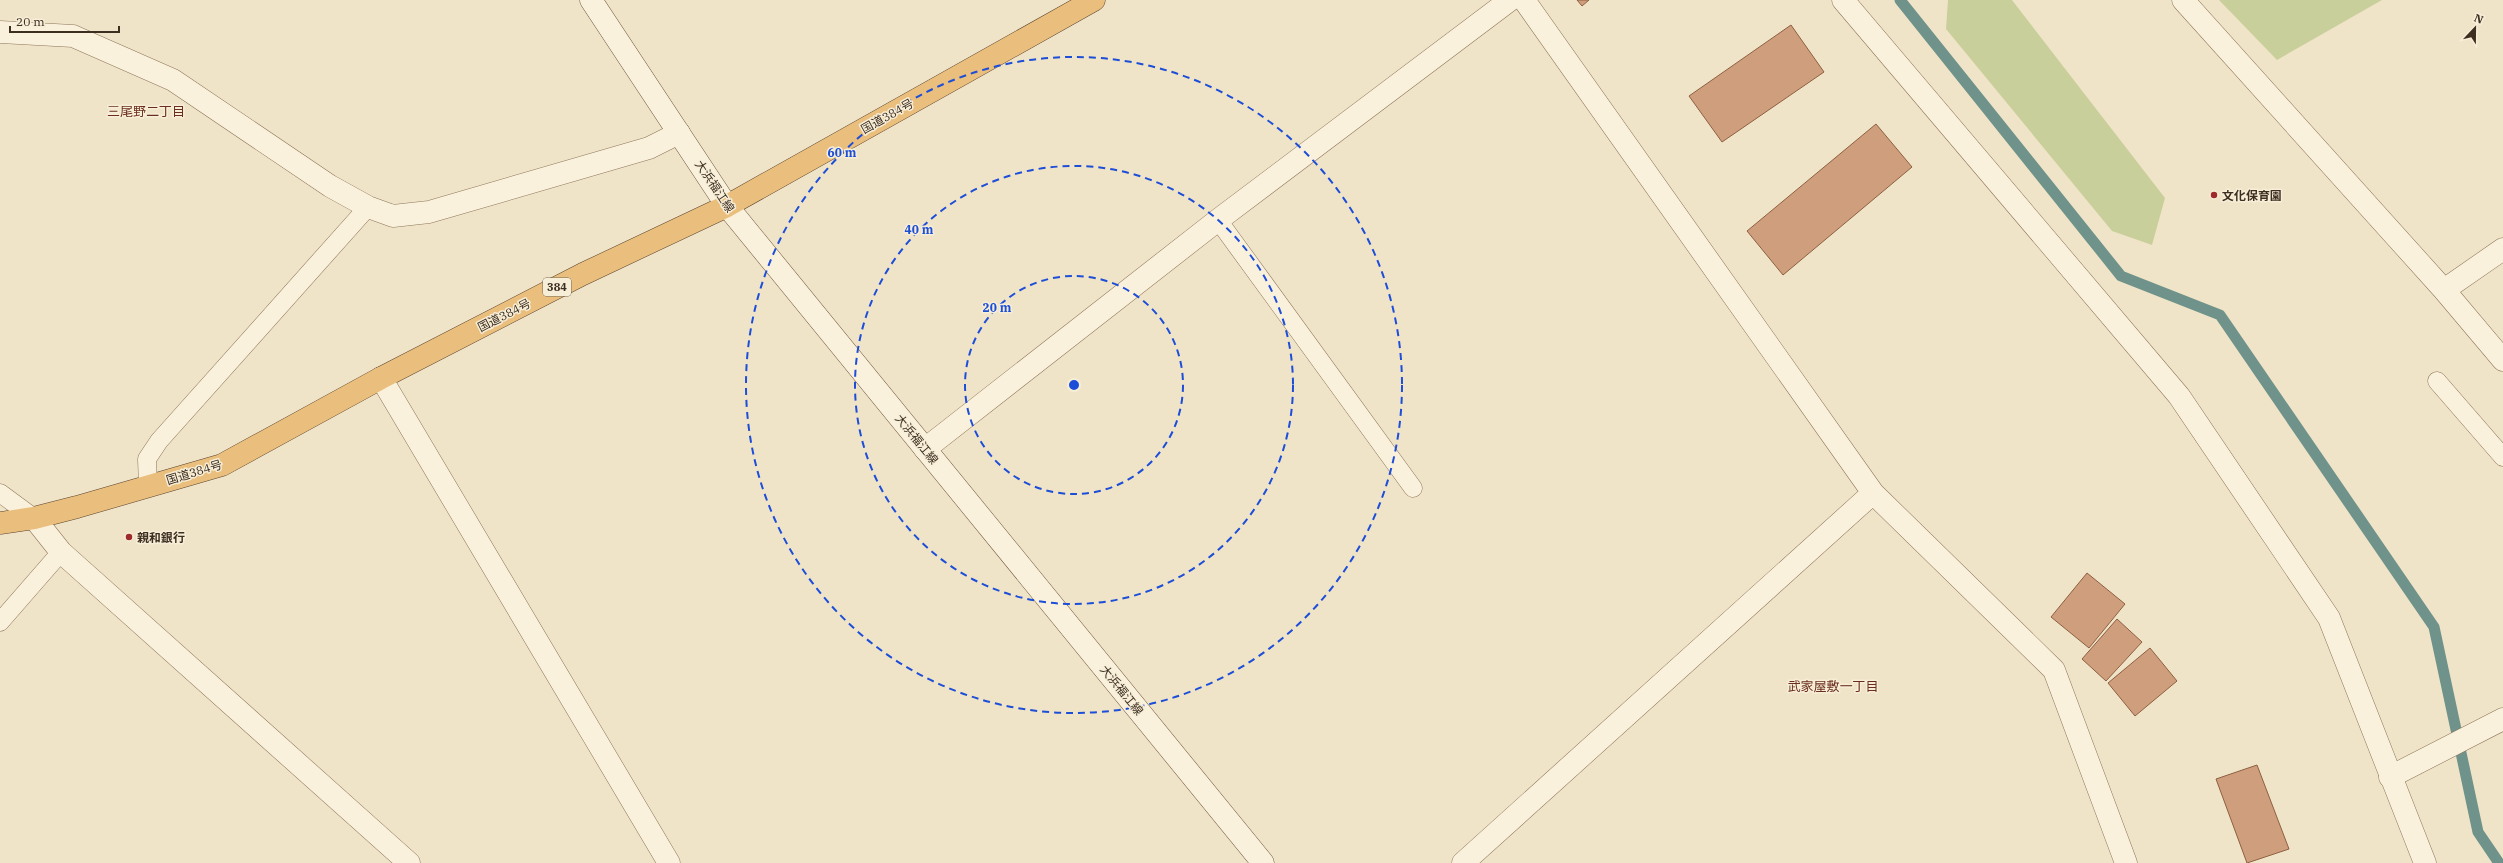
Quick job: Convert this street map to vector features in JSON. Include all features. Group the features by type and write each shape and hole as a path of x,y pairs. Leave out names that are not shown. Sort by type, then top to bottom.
{"highway":[{"name":"国道384号","path":"0,523 34,518 222,465 381,378 583,274 727,206 1094,0"}],"street":[{"name":"大浜福江線","path":"591,0 727,206 1263,863"},
{"path":"925,449 1218,220 1510,0"},
{"path":"1524,0 1873,492 2054,670 2126,863"},
{"path":"1843,0 2179,396 2329,618 2390,777 2425,863"},
{"path":"2183,0 2444,290 2503,360"},
{"path":"0,32 73,36 172,80 330,186 368,207 393,216 429,212 649,148 680,133"},
{"path":"2444,290 2503,249"},
{"path":"381,378 669,863"},
{"path":"1463,863 1873,492"},
{"path":"34,518 61,552 409,863"},
{"path":"2390,777 2503,719"}],"lane":[{"path":"148,486 146,459 159,441 368,207"},
{"path":"1218,220 1413,488"},
{"path":"2437,381 2503,457"},
{"path":"0,492 34,518"},
{"path":"0,622 61,552"}],"green space":[{"path":"1948,0 2012,0 2165,198 2152,245 2112,231 1946,29"},
{"path":"2219,0 2382,0 2277,60"}],"building":[{"path":"1577,0 1589,0 1582,6"},
{"path":"1791,25 1824,72 1722,142 1689,96"},
{"path":"1876,124 1912,167 1783,275 1747,231"},
{"path":"2087,573 2125,604 2089,648 2051,617"},
{"path":"2117,619 2142,642 2106,681 2082,659"},
{"path":"2150,648 2177,681 2135,716 2108,683"},
{"path":"2257,765 2289,849 2247,863 2216,779"}],"waterway":[{"path":"1900,0 2121,276 2220,315 2434,627 2478,832 2499,863"}],"place":[{"name":"文化保育園","path":"2214,195"},
{"name":"親和銀行","path":"129,537"}],"district":[{"name":"三尾野二丁目","path":"146,111"},
{"name":"武家屋敷一丁目","path":"1833,686"}]}
